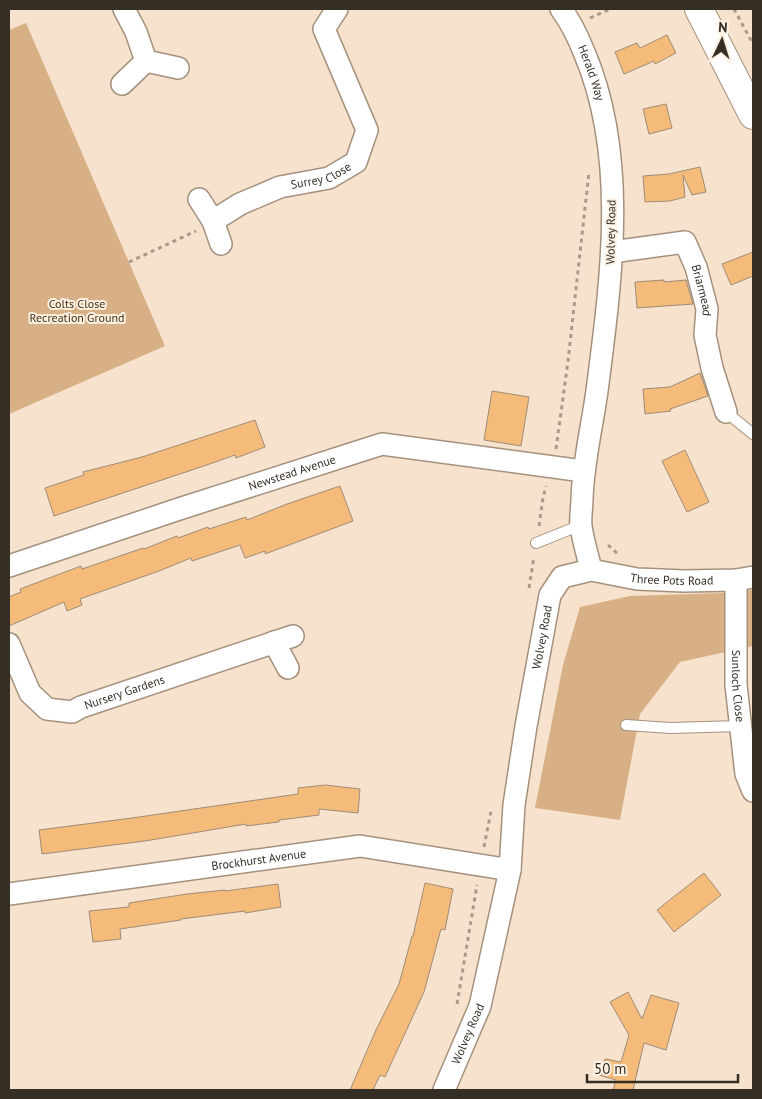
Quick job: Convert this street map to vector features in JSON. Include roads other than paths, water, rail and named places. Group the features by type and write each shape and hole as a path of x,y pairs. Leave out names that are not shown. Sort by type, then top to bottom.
{"main road":[{"path":"699,9 753,115"}],"street":[{"path":"124,9 136,32 146,61"},
{"name":"Surrey Close","path":"213,221 240,204 264,194 280,188 329,178 356,162 367,130 324,29 337,9"},
{"name":"Herald Way","path":"561,9 579,39 590,66 599,94 609,141"},
{"path":"146,61 178,68"},
{"path":"122,84 146,61"},
{"name":"Wolvey Road","path":"444,1090 480,1006 510,870 514,804 550,595 562,578 591,570 581,525 583,470 596,401 607,316 612,252 612,187 609,141"},
{"path":"199,199 213,221 221,244"},
{"name":"Briarmead","path":"612,252 685,242 696,267 707,309 705,335 712,368 726,412"},
{"name":"Newstead Avenue","path":"9,566 382,444 583,470"},
{"name":"Three Pots Road","path":"591,570 637,579 684,581 744,578"},
{"name":"Sunloch Close","path":"744,578 736,685 746,774 753,791"},
{"name":"Nursery Gardens","path":"9,644 30,693 47,709 72,712 81,707 284,639 288,668"},
{"name":"Brockhurst Avenue","path":"9,894 360,846 510,870"}],"lane":[{"path":"726,412 753,434"},
{"path":"536,544 581,525"},
{"path":"626,725 671,728 740,726"}],"park label":[{"name":"Colts Close Recreation Ground","path":"77,311"}]}
